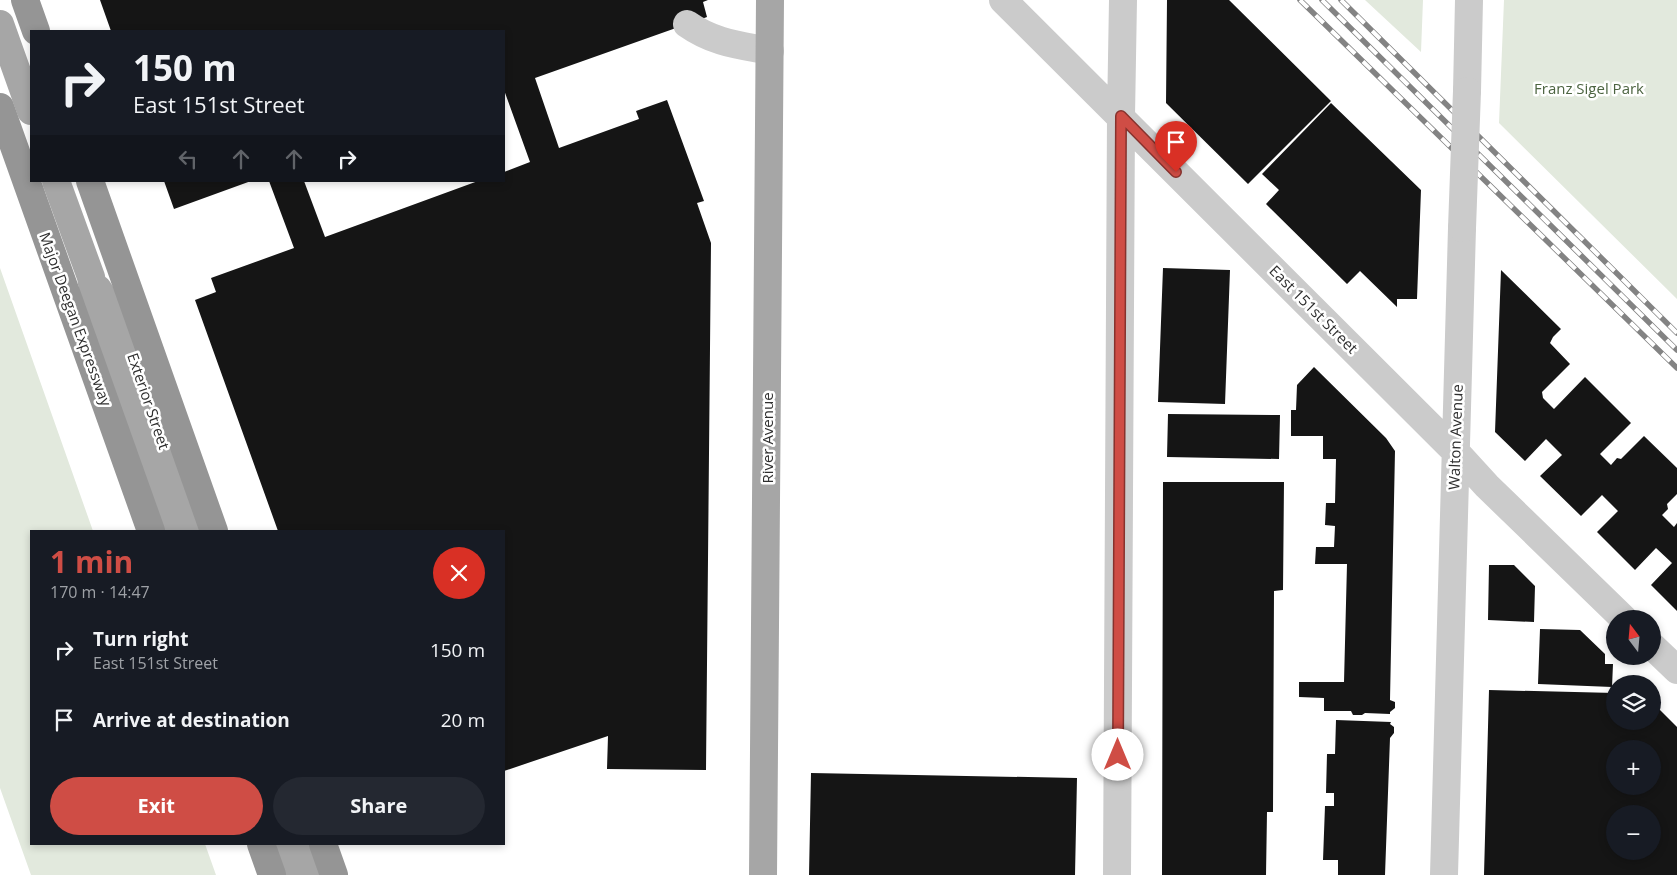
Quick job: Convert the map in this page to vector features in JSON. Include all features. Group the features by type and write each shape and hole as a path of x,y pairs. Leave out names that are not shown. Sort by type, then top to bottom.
{"highway":[{"path":"24,0 36,30"},
{"name":"Major Deegan Expressway","path":"0,106 151,530"},
{"path":"90,182 214,530"},
{"path":"261,845 272,875"},
{"path":"323,845 334,875"}],"main road":[{"name":"River Avenue","path":"763,875 770,0"},
{"path":"0,24 30,108"},
{"name":"Exterior Street","path":"56,182 91,277 101,336 171,530"},
{"name":"Exterior Street","path":"91,277 123,328 194,530"},
{"path":"283,845 294,875"},
{"path":"305,845 316,875"}],"street":[{"name":"East 151st Street","path":"1003,0 1455,451 1487,486 1615,610"},
{"path":"1117,875 1121,116 1124,0"},
{"name":"Walton Avenue","path":"1444,875 1469,0"},
{"path":"688,24 702,34 721,42 770,51"},
{"path":"1661,655 1677,670"}],"green space":[{"path":"1365,0 1423,0 1421,52"},
{"name":"Franz Sigel Park","path":"1504,0 1677,0 1677,299 1499,123"},
{"path":"0,268 93,530 30,530 30,845 205,845 216,875 31,875 0,788"}],"building":[{"path":"100,0 708,0 703,2 707,17 535,78 559,148 639,119 636,111 667,100 704,201 697,203 711,243 706,770 607,769 608,736 505,771 505,530 278,530 195,300 216,292 211,278 294,248 269,182 304,182 325,237 475,182 505,182 505,172 530,162 505,93 505,30 111,30"},
{"path":"1167,0 1229,0 1331,101 1248,184 1166,103"},
{"path":"1331,103 1421,190 1417,299 1397,299 1397,307 1360,271 1347,284 1266,204 1279,190 1262,174"},
{"path":"164,182 248,182 174,209"},
{"path":"1163,268 1230,270 1225,404 1158,402"},
{"path":"1501,270 1561,329 1550,343 1570,364 1542,392 1543,398 1554,409 1585,377 1631,423 1600,454 1611,465 1617,458 1621,459 1644,436 1677,468 1677,494 1667,504 1668,509 1662,515 1674,527 1677,523 1677,611 1651,585 1672,563 1656,548 1635,570 1597,532 1618,511 1602,495 1581,516 1540,476 1562,455 1546,439 1525,461 1495,432"},
{"path":"1314,367 1386,438 1395,451 1390,700 1395,702 1395,708 1390,714 1365,713 1353,715 1351,711 1324,711 1324,698 1299,697 1299,682 1344,682 1347,564 1315,564 1316,547 1334,547 1335,526 1325,525 1326,503 1335,503 1336,459 1323,459 1323,436 1291,436 1291,410 1296,410 1297,385"},
{"path":"1168,414 1280,415 1279,459 1167,457"},
{"path":"1163,482 1284,482 1283,590 1274,591 1273,812 1267,812 1266,875 1162,875"},
{"path":"1489,565 1514,565 1535,586 1534,622 1488,620"},
{"path":"1540,629 1580,630 1605,654 1605,664 1613,665 1613,675 1606,675 1606,687 1538,684"},
{"path":"1489,690 1606,693 1606,730 1661,730 1661,711 1677,727 1677,875 1484,875"},
{"path":"1336,720 1391,722 1390,724 1394,727 1394,733 1390,738 1385,875 1338,875 1338,860 1323,860 1325,806 1334,806 1334,793 1326,793 1327,754 1335,754"},
{"path":"811,773 1077,778 1075,875 809,875"}],"railway":[{"path":"1300,0 1677,368"},
{"path":"1322,0 1677,350"},
{"path":"1341,0 1677,333"}],"route":[{"path":"1118,755 1121,116 1176,172"}]}
